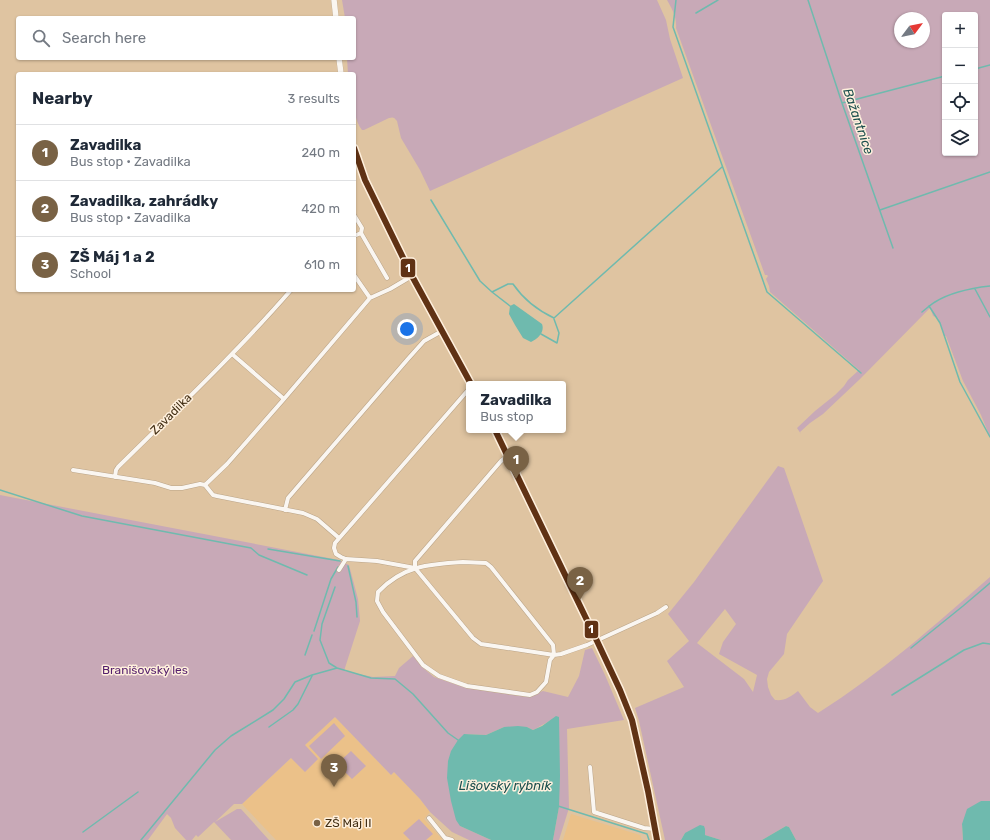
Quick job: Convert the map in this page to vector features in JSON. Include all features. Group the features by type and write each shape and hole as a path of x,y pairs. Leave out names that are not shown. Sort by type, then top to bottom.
{"street":[{"path":"334,0 336,16"},
{"path":"339,60 341,72"},
{"path":"356,154 365,180 412,276 469,381"},
{"path":"356,218 362,228 361,232 387,278"},
{"path":"356,235 361,232"},
{"path":"205,485 227,464 370,298 390,289 412,276"},
{"path":"356,278 370,298"},
{"name":"Zavadilka","path":"115,477 118,467 232,354 289,292"},
{"path":"285,510 288,498 407,360 424,341 442,331"},
{"path":"232,354 284,399"},
{"path":"466,391 335,543 334,548 336,554 346,559 377,561 415,568 472,638 481,644 554,655 561,654 597,641 666,607"},
{"path":"496,433 597,641 632,720 657,840"},
{"path":"415,568 416,561 501,461 508,456"},
{"path":"73,470 155,483 171,488 182,488 200,484 205,485 213,495 216,496 303,513 316,519 339,538"},
{"path":"339,570 346,559"},
{"path":"443,563 486,563 491,567 553,645 554,655 550,660 546,682 537,692 530,695 467,686 439,676 423,665 383,612 377,601 378,592 399,575 415,568 443,563"},
{"path":"590,767 594,812 644,828 654,829"},
{"path":"428,818 445,838 452,840"}],"shaded area":[{"path":"335,717 391,775 394,772 420,799 430,812 424,819 442,839 276,840 242,804"},
{"path":"571,814 640,835 642,840 563,840"}],"green space":[{"path":"342,0 657,0 666,20 670,39 683,78 430,191 420,170 401,138 397,121 395,119 392,117 389,118 364,130 362,130 358,124 356,118 356,72 348,72 347,60 356,60 356,16 345,16"},
{"path":"667,0 990,0 990,437 981,415 963,381 938,318 933,316 931,307 860,379 823,414 800,432 801,434 797,428 835,395 859,370 770,292 766,279 768,276 765,275 676,28 675,17"},
{"path":"778,466 784,468 823,581 787,634 784,654 769,672 767,679 768,687 775,700 782,700 798,691 810,707 818,713 863,682 928,631 990,577 990,801 981,801 962,825 963,840 796,840 789,827 786,826 762,840 721,840 705,835 685,833 681,840 665,840 635,708 684,687 667,661 689,641 668,614 694,582","holes":["725,609 736,624 723,642 719,654 757,675 753,692 744,679 697,643"]},
{"name":"Branišovský les","path":"0,495 339,560 349,565 358,599 360,621 344,671 373,677 395,676 399,668 413,656 422,667 434,677 466,688 527,697 543,691 568,697 579,676 585,650 592,648 624,720 567,729 569,808 559,840 553,840 559,807 559,718 549,721 533,730 527,727 504,727 486,735 464,734 460,826 491,840 469,840 452,832 430,812 420,799 394,772 391,775 335,717 305,745 318,759 305,772 291,758 242,804 234,804 215,822 237,809 241,809 269,840 231,840 214,822 198,837 196,835 192,840 186,840 175,828 171,818 167,814 148,840 0,840"},
{"path":"334,723 345,736 321,759 309,746"},
{"path":"351,751 366,766 352,779 337,764"},
{"path":"419,819 433,834 426,840 410,840 403,833"}],"water":[{"path":"514,304 542,324 542,332 531,342 523,338 509,314 510,306"},
{"name":"Lišovský rybník","path":"556,716 559,717 560,776 559,807 553,840 491,840 460,826 456,820 447,778 448,761 451,751 458,740 464,734 486,735 504,727 518,726 527,727 533,730 542,726"},
{"path":"981,801 990,801 990,840 963,840 962,824 967,809"},
{"path":"700,825 704,826 705,835 721,840 681,840 685,833"},
{"path":"786,826 789,827 796,840 762,840"}],"waterway":[{"path":"676,0 673,27 767,292 861,373"},
{"path":"696,13 718,0"},
{"name":"Bažantnice","path":"808,0 842,103 893,248"},
{"path":"978,68 990,65"},
{"path":"842,103 942,77"},
{"path":"431,200 480,281 492,292 508,284 513,284 531,304 554,318 722,167"},
{"path":"880,210 990,172"},
{"path":"922,312 935,302 955,293 990,286"},
{"path":"975,289 990,317"},
{"path":"492,292 510,306"},
{"path":"929,306 940,323 960,382 990,437"},
{"path":"541,334 557,343 559,333 554,319"},
{"path":"0,490 82,516 251,548 259,555 307,575"},
{"path":"268,549 340,561"},
{"path":"348,566 356,602 357,617"},
{"path":"314,631 331,579 338,567"},
{"path":"911,648 990,583"},
{"path":"335,587 322,624 320,640 329,663 337,668"},
{"path":"305,655 312,635"},
{"path":"892,695 964,650 983,643 990,644"},
{"path":"141,840 215,750 231,736 273,710 284,699 295,682 312,675 337,668 371,678 395,679 413,694 448,733 458,740"},
{"path":"269,727 293,710 298,704 312,676"},
{"path":"83,832 138,792"},
{"path":"558,806 647,834 649,840"}],"transit line":[{"name":"1","path":"356,154 365,180 412,276 469,381"},
{"name":"1","path":"496,433 597,641 632,720 657,840"}],"place":[{"name":"Zavadilka","path":"516,479"},
{"name":"Zavadilka, zahrádky","path":"580,600"},
{"name":"ZŠ Máj 1 a 2","path":"334,787"},
{"name":"ZŠ Máj II","path":"317,823"}]}
